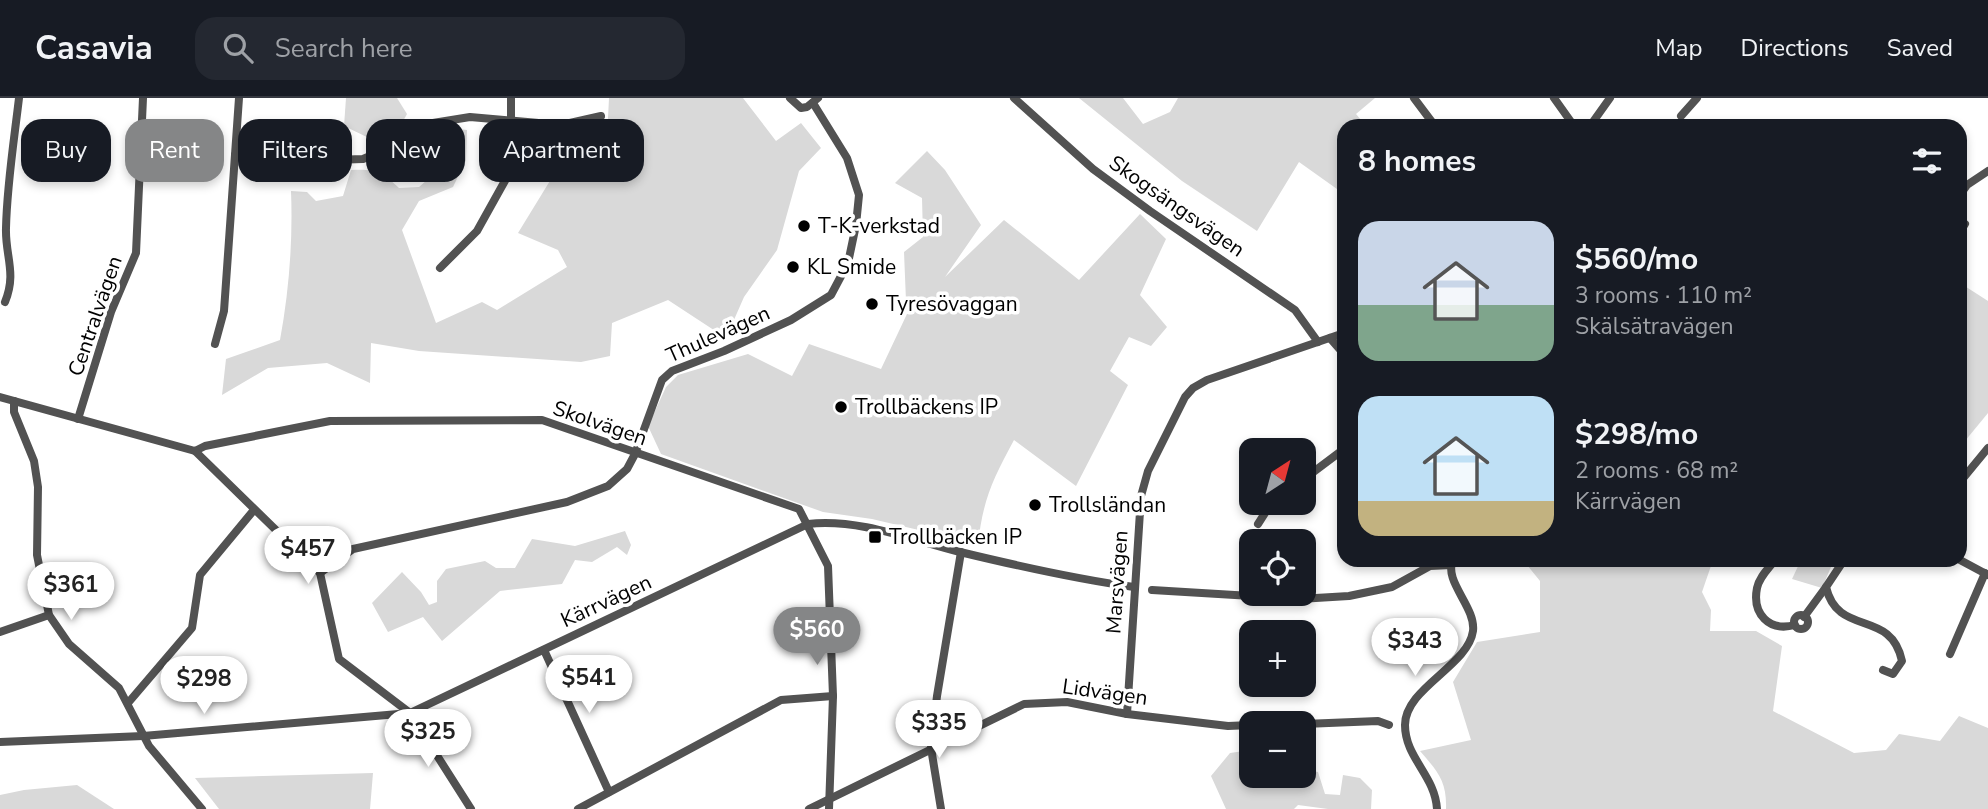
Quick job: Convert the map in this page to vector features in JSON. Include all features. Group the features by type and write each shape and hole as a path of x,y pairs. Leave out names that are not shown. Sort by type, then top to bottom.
{"street":[{"path":"5,302 12,277 5,232 19,98"},
{"name":"Centralvägen","path":"78,419 111,312 136,253 143,98"},
{"path":"215,344 225,311 239,98"},
{"path":"511,98 511,119"},
{"path":"790,98 801,108 816,101"},
{"name":"Skogsängsvägen","path":"1014,98 1093,169 1295,310 1318,342"},
{"path":"1414,98 1429,119"},
{"path":"1554,98 1569,119"},
{"path":"1595,119 1610,98"},
{"path":"1681,116 1697,98"},
{"name":"Thulevägen","path":"320,573 353,549 567,502 608,486 627,469 662,380 672,371 724,351 809,311 831,295 848,264 859,195 847,158 816,101"},
{"path":"588,119 601,116"},
{"path":"235,155 302,161 363,159 396,145 433,123 470,117 490,119"},
{"path":"1967,185 1988,171"},
{"path":"440,268 477,231 504,182"},
{"name":"Marsvägen","path":"1127,714 1140,496 1148,471 1185,397 1193,388 1207,380 1337,336"},
{"path":"1330,338 1337,346"},
{"path":"0,397 195,451 253,511 320,573 339,659 410,713 471,809"},
{"path":"14,401 14,412 34,461 38,487 37,555 49,615 69,644 119,688 143,736 202,809"},
{"name":"Skolvägen","path":"195,451 205,446 330,421 542,420 799,509 808,524"},
{"path":"1967,474 1988,448"},
{"path":"1316,470 1337,454"},
{"path":"128,702 191,628 200,575 253,511"},
{"path":"1258,524 1264,515"},
{"path":"830,809 833,696 828,566 808,524 864,528 1069,578 1134,587"},
{"name":"Kärrvägen","path":"0,741 143,736 410,713 808,524"},
{"path":"941,809 931,748 961,552"},
{"path":"1950,654 1987,574 1967,564"},
{"path":"1152,590 1299,599 1349,596 1392,587 1428,567"},
{"path":"1437,809 1436,794 1407,745 1405,722 1409,711 1425,688 1454,662 1467,646 1473,630 1470,610 1454,580 1453,567"},
{"path":"1770,567 1757,587 1761,614 1772,625 1782,628 1795,625 1797,617 1804,617 1839,567"},
{"path":"1826,587 1832,606 1853,620 1878,626 1895,642 1902,661 1893,674 1883,670"},
{"path":"0,632 49,615"},
{"path":"544,650 609,792"},
{"path":"578,809 781,700 833,696"},
{"name":"Lidvägen","path":"809,809 1024,704 1067,702 1127,714 1239,726"},
{"path":"1316,724 1378,721 1389,725"}],"shaded area":[{"path":"346,98 397,98 407,114 404,119 366,119 366,137 352,130 352,119 344,119"},
{"path":"609,98 743,98 776,141 801,123 821,148 799,171 777,250 744,297 726,338 668,300 612,323 610,356 581,362 419,351 371,343 370,383 327,363 268,368 222,395 226,359 280,340 290,266 291,191 307,192 316,201 343,196 347,182 352,182 352,170 366,170 366,182 392,182 399,188 419,187 425,182 455,182 453,187 419,201 402,230 436,323 482,302 497,310 567,267 558,250 518,233 549,182 644,182 644,119 608,119"},
{"path":"1079,98 1123,98 1143,124 1170,112 1178,98 1375,98 1356,114 1360,119 1337,119 1337,189 1299,162 1257,231 1182,181"},
{"path":"465,130 467,130 465,162"},
{"name":"Trollbäckens IP","path":"927,151 945,170 981,225 945,277 1004,220 1079,280 1140,214 1166,239 1140,295 1167,327 1151,346 1129,337 1110,371 1128,385 1076,486 1014,440 990,490 978,544 872,519 823,512 661,454 648,426 666,387 678,375 748,354 792,376 809,344 881,369 915,297 906,301 904,252 923,237 922,198 895,183"},
{"path":"1967,288 1988,301 1988,413 1967,438"},
{"path":"625,531 631,545 627,555 617,547 592,562 575,560 562,584 500,591 442,641 423,617 388,632 372,603 402,572 429,605 437,602 437,581 446,569 485,561 496,568 515,568 532,539 575,546"},
{"path":"1529,567 1711,567 1702,592 1711,610 1710,631 1756,631 1782,646 1773,711 1854,753 1886,750 1899,734 1940,741 1959,716 1988,728 1988,809 1446,809 1445,791 1440,777 1420,751 1471,740 1453,682 1477,642 1540,632 1540,581"},
{"path":"1798,567 1831,567 1822,588 1792,579"},
{"path":"1239,752 1239,788 1316,788 1316,772 1325,794 1340,795 1343,775 1360,778 1372,790 1371,809 1328,809 1298,805 1294,809 1226,809 1211,776 1230,753"},
{"path":"373,773 370,809 219,809 195,778"},
{"path":"77,785 114,809 0,809 0,795"}],"place":[{"name":"T-K-verkstad","path":"804,226"},
{"name":"KL Smide","path":"793,267"},
{"name":"Tyresövaggan","path":"872,304"},
{"name":"Trollbäckens IP","path":"841,407"},
{"name":"Trollsländan","path":"1035,505"},
{"name":"Trollbäcken IP","path":"875,537"}]}
